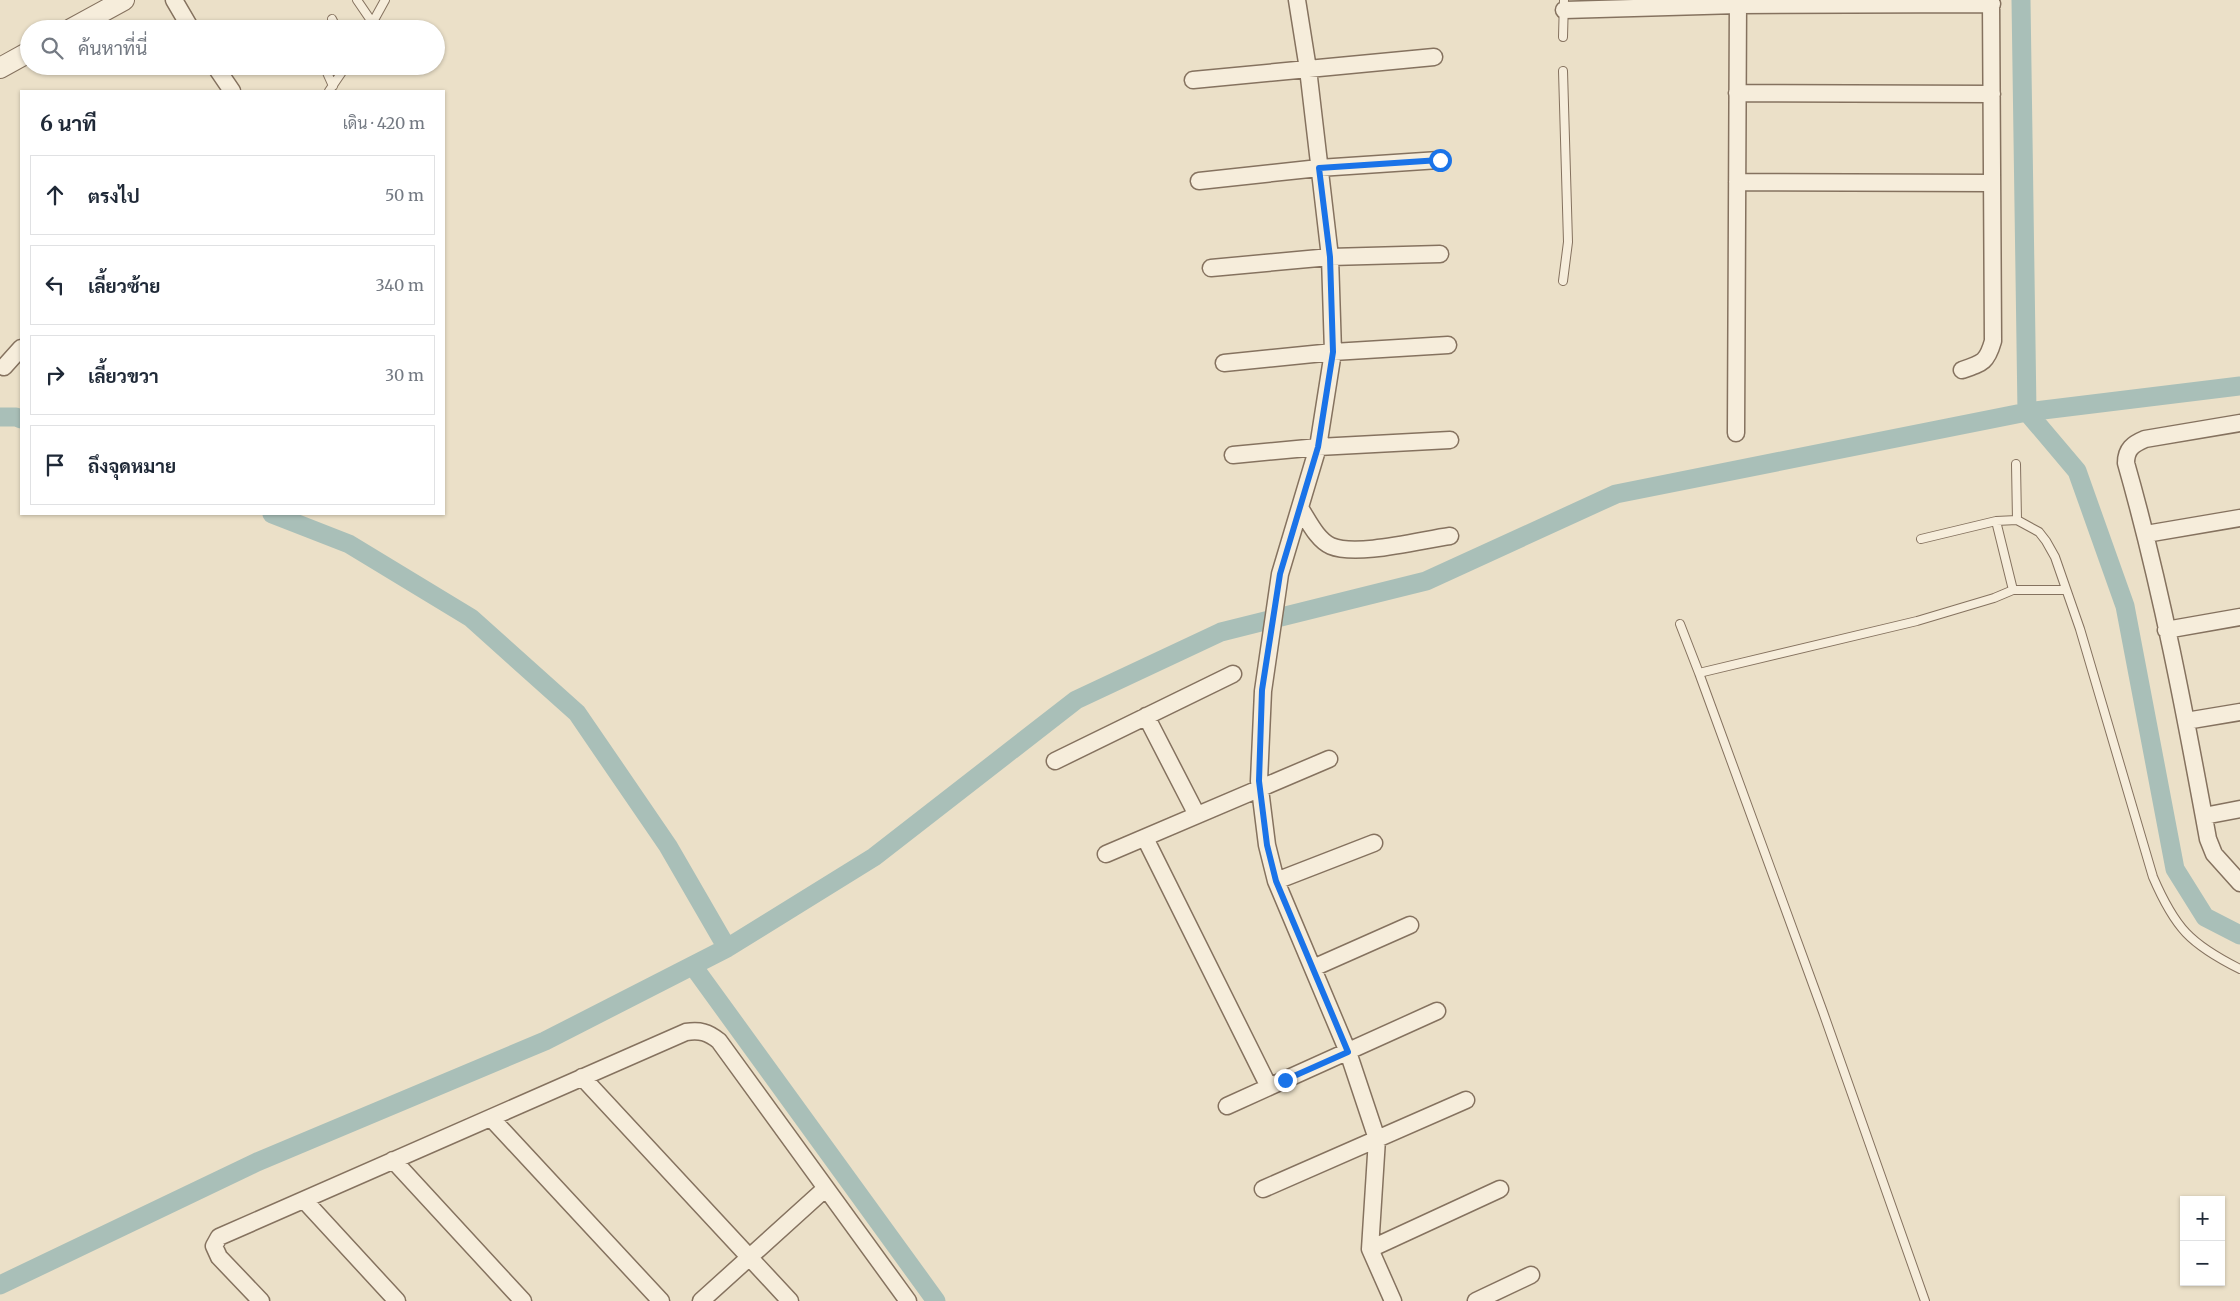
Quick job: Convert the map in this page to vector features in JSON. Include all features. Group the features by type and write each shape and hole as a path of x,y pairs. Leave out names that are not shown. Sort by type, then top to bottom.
{"street":[{"path":"87,20 124,0"},
{"path":"174,0 186,20"},
{"path":"1297,0 1308,69 1330,257 1333,352 1318,447 1280,574 1262,690 1259,756 1260,788 1267,845 1276,881 1348,1052 1377,1139 1370,1249 1393,1301"},
{"path":"1736,432 1738,2"},
{"path":"1564,5 1738,2 1991,2 1993,340 1989,354 1982,363 1962,370"},
{"path":"0,68 20,57"},
{"path":"1193,80 1434,57"},
{"path":"221,75 231,90"},
{"path":"1738,93 1992,94"},
{"path":"1199,181 1319,168 1440,160"},
{"path":"1737,182 1992,183"},
{"path":"1211,268 1330,257 1440,254"},
{"path":"1224,363 1333,352 1448,345"},
{"path":"4,367 20,349"},
{"path":"2240,423 2145,439 2130,448 2126,454 2126,463 2146,534 2186,721 2208,839 2214,854 2240,883"},
{"path":"1233,455 1318,447 1450,440"},
{"path":"1300,508 1320,537 1331,546 1351,550 1383,547 1450,536"},
{"path":"2146,534 2240,518"},
{"path":"2166,630 2240,618"},
{"path":"1055,761 1233,674"},
{"path":"2186,721 2240,712"},
{"path":"1146,716 1198,815"},
{"path":"1106,854 1329,759"},
{"path":"2204,816 2240,809"},
{"path":"1145,838 1269,1087"},
{"path":"1276,881 1374,843"},
{"path":"1313,968 1410,925"},
{"path":"1227,1106 1437,1011"},
{"path":"261,1301 219,1257 214,1246 219,1237 686,1032 698,1030 711,1034 718,1042 908,1301"},
{"path":"582,1077 790,1301"},
{"path":"1262,1189 1466,1100"},
{"path":"490,1118 660,1301"},
{"path":"393,1160 523,1301"},
{"path":"701,1301 826,1188"},
{"path":"1370,1249 1500,1189"},
{"path":"304,1200 397,1301"},
{"path":"1476,1301 1531,1275"}],"lane":[{"path":"357,0 367,20"},
{"path":"373,20 385,0"},
{"path":"1563,37 1564,5"},
{"path":"1563,71 1568,242 1563,281"},
{"path":"327,75 331,88"},
{"path":"331,88 340,75"},
{"path":"2016,464 2017,520"},
{"path":"1921,539 1996,521 2017,520 2039,532 2046,541 2055,557 2080,629 2153,877 2166,908 2181,929 2198,945 2240,970"},
{"path":"1996,521 2013,590"},
{"path":"1699,673 1917,621 1994,598 2013,590 2066,590"},
{"path":"1680,624 1826,1021 1925,1301"}],"waterway":[{"path":"2021,0 2027,412 2077,471 2125,606 2175,869 2205,917 2240,935"},
{"path":"0,1285 257,1162 545,1041 727,948 874,857 1076,700 1221,632 1426,581 1616,494 2027,412 2240,386"},
{"path":"0,417 20,419"},
{"path":"275,515 349,544 471,618 577,713 668,846 727,948"},
{"path":"693,966 936,1301"}],"route":[{"path":"1285,1080 1348,1052 1276,881 1267,845 1259,781 1262,690 1280,574 1318,447 1323,425 1333,352 1330,257 1319,168 1440,160"}]}
